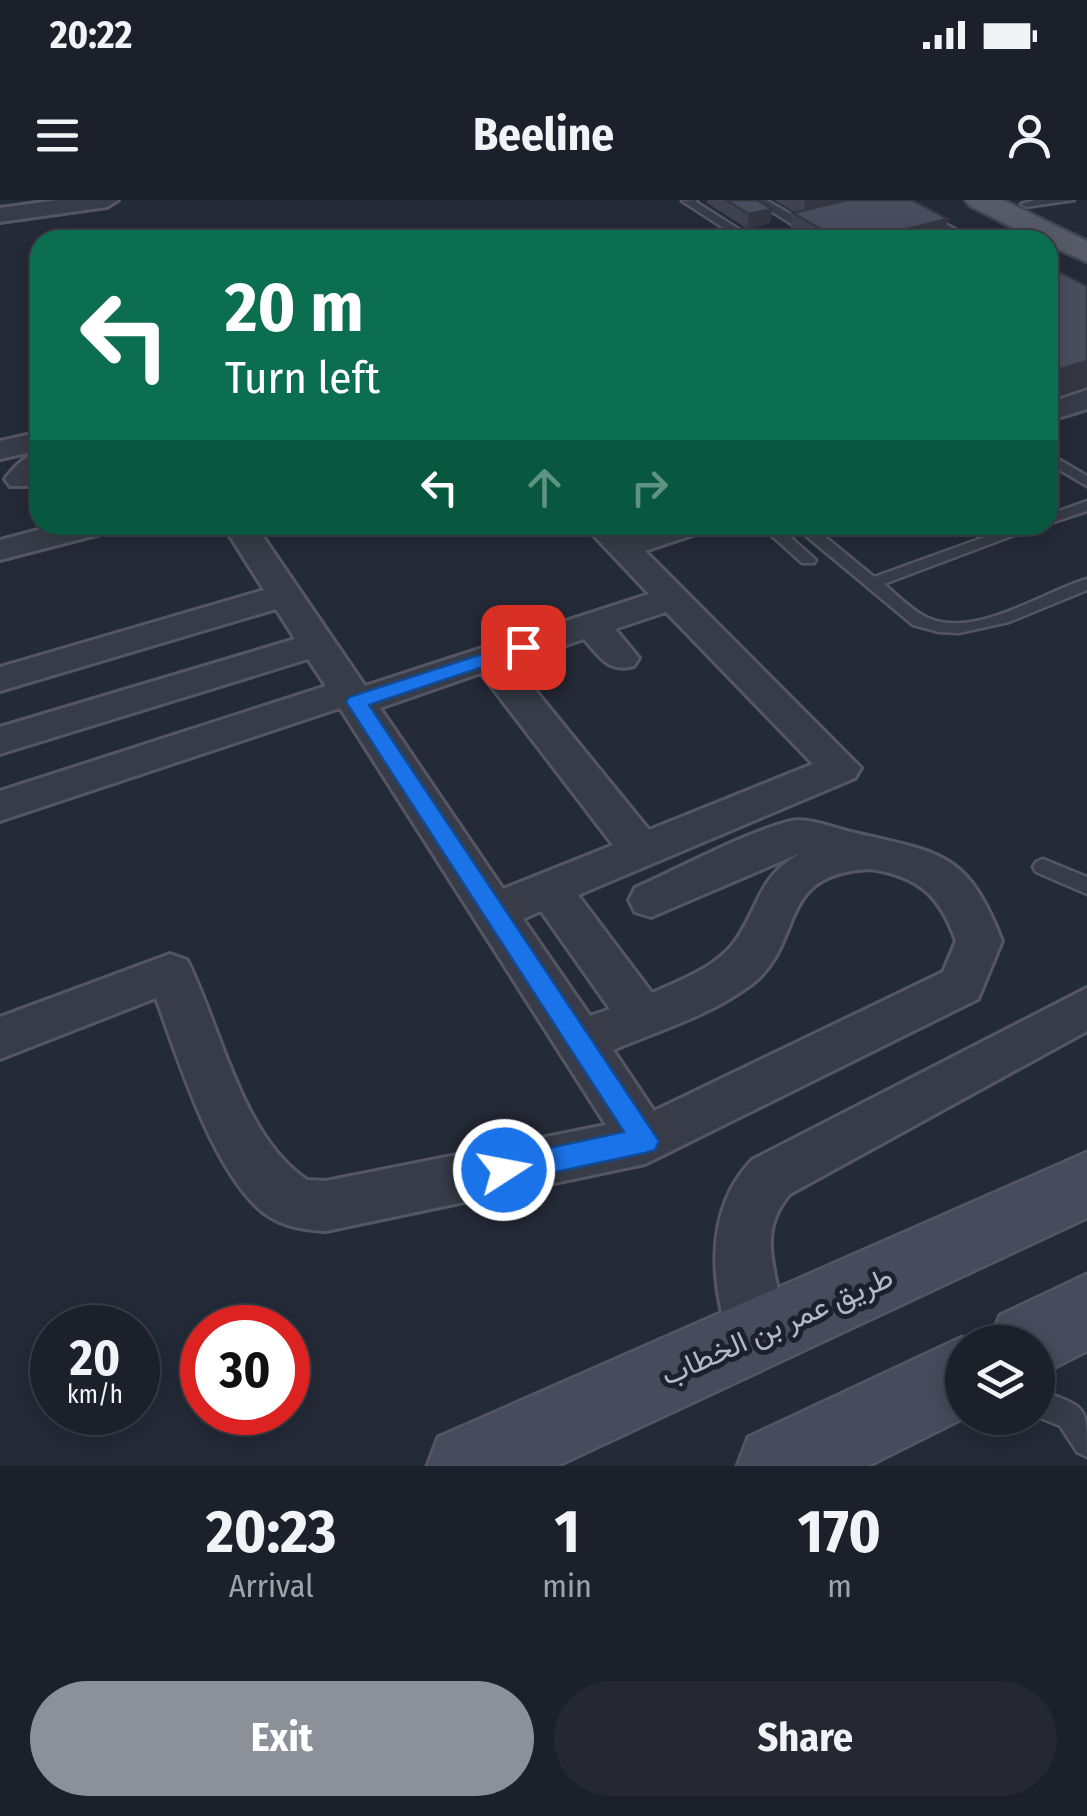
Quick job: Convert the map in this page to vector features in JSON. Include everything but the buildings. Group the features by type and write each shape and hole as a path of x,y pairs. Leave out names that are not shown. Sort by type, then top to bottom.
{"main road":[{"path":"980,200 1031,230"},
{"path":"1021,202 1087,234"},
{"path":"1058,242 1087,253"}],"street":[{"path":"0,215 107,200"},
{"path":"1058,409 1087,399"},
{"path":"0,450 30,442"},
{"path":"0,550 58,535"},
{"path":"247,535 645,1141"},
{"path":"494,912 841,768 611,536"},
{"path":"0,679 286,595"},
{"path":"0,806 672,598"},
{"path":"591,624 621,658"},
{"path":"0,741 318,644"},
{"path":"488,658 642,850"},
{"path":"0,1038 170,973 242,1146 263,1180 296,1204 326,1206 645,1141 961,985 979,941 959,893 915,862 797,836 651,900"},
{"path":"580,1042 704,990 744,964 786,887 823,860 861,850"},
{"path":"549,889 641,1015"},
{"path":"757,1335 742,1231 743,1214 759,1187 771,1177 1087,1008"},
{"name":"طريق عمر بن الخطاب","path":"467,1466 1087,1184"},
{"path":"1055,1328 1087,1311"},
{"path":"777,1466 884,1418 945,1385"}],"lane":[{"path":"688,200 734,230"},
{"path":"759,200 797,223 829,216"},
{"path":"878,205 894,200 949,230"},
{"path":"922,200 961,221 963,230"},
{"path":"1021,202 1069,200"},
{"path":"1078,200 1087,204"},
{"path":"1058,463 1087,482"},
{"path":"1058,516 1087,506"},
{"path":"779,535 808,560"},
{"path":"813,535 928,626 950,630 972,628 1087,584"},
{"path":"872,582 1005,535"},
{"path":"1043,866 1087,886"},
{"path":"884,1418 945,1405"},
{"path":"1078,1412 1087,1442"}],"route":[{"path":"504,1170 645,1141 356,702 523,647"}]}
